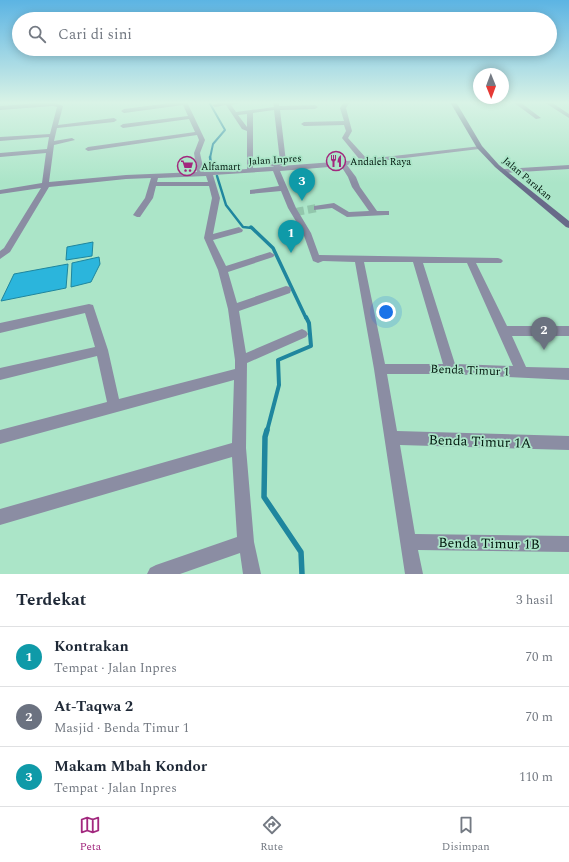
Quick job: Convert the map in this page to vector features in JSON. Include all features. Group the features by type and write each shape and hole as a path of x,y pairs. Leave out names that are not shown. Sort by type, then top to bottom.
{"street":[{"path":"0,256 7,250 45,185 50,144 54,129"},
{"path":"197,129 202,140 198,153 205,174 212,184 216,198 208,238 223,270 233,309 241,360 239,448 246,542 252,574"},
{"path":"246,129 249,130 250,168 280,164 283,162 279,129"},
{"path":"349,129 345,138 365,161"},
{"name":"Jalan Parakan","path":"468,129 479,147 504,171 569,225"},
{"path":"88,150 199,133"},
{"path":"0,139 48,135"},
{"path":"50,144 72,140"},
{"name":"Jalan Inpres","path":"0,192 45,185 154,176 205,174 250,168 276,170 343,164 479,147"},
{"path":"0,155 45,151"},
{"path":"343,164 352,177 356,187 374,213"},
{"path":"504,171 569,167"},
{"path":"276,170 299,220 307,233 316,259 498,261"},
{"path":"137,215 149,198 154,176"},
{"path":"157,184 212,184"},
{"path":"253,192 284,188"},
{"path":"317,208 334,205 347,215 386,213"},
{"path":"208,238 239,230"},
{"path":"223,270 270,255"},
{"path":"359,259 380,369 414,574"},
{"path":"417,259 451,369"},
{"name":"Benda Timur 1","path":"380,369 451,369 522,372 504,330 470,260"},
{"path":"233,309 286,290"},
{"path":"0,328 89,308 102,350 114,406"},
{"path":"504,330 569,332"},
{"path":"241,360 302,334"},
{"path":"0,374 102,350"},
{"path":"522,372 569,374"},
{"path":"0,437 241,373"},
{"name":"Benda Timur 1A","path":"392,438 569,444"},
{"path":"0,517 239,448"},
{"path":"156,574 246,542"},
{"name":"Benda Timur 1B","path":"409,542 569,544"}],"water":[{"path":"93,242 92,256 66,260 67,247"},
{"path":"99,257 100,264 91,282 71,287 72,263"},
{"path":"68,264 66,288 1,301 14,274"}],"waterway":[{"path":"210,158 213,144 225,130 224,129"},
{"path":"210,158 212,170"},
{"path":"217,176 226,205 243,227 252,228"},
{"path":"251,227 273,248 306,318"},
{"path":"267,431 279,385 278,360 311,346 309,323 306,317"},
{"path":"267,430 265,437 264,497 301,552 302,574"}],"tunnel":[{"path":"296,212 317,208"}],"place":[{"name":"Andaleh Raya","path":"336,161"},
{"name":"Alfamart","path":"187,166"},
{"name":"Makam Mbah Kondor","path":"302,201"},
{"name":"Kontrakan","path":"291,253"},
{"name":"At-Taqwa 2","path":"544,350"}]}
